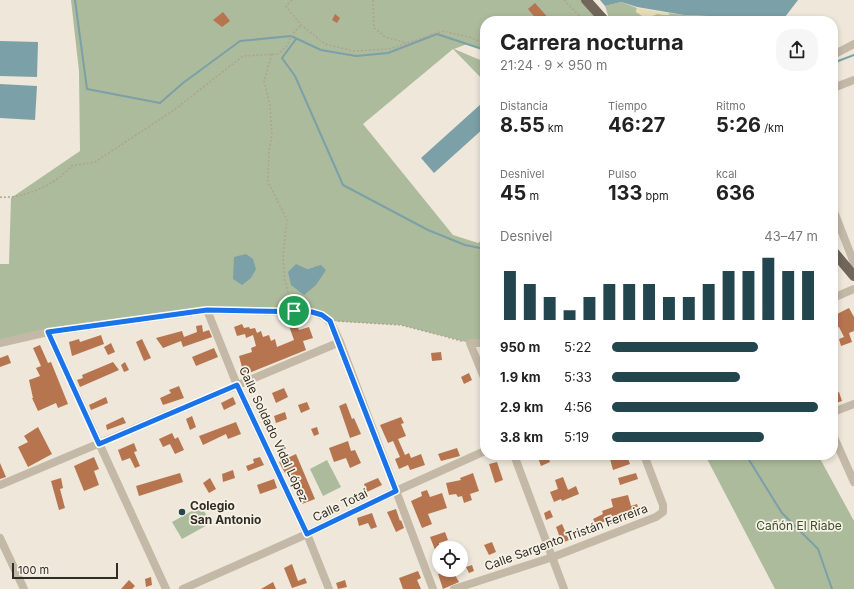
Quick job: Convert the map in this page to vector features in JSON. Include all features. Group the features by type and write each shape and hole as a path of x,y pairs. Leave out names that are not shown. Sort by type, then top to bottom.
{"main road":[{"path":"586,0 600,16"},
{"path":"838,257 854,276"}],"street":[{"path":"838,52 854,44"},
{"path":"838,86 854,80"},
{"path":"838,222 854,263"},
{"path":"838,296 854,289"},
{"path":"0,343 48,332 207,310 294,311 312,312 322,315 330,321 340,342 433,589"},
{"name":"Calle Soldado Vidal López","path":"207,310 237,385 307,534 329,589"},
{"path":"48,332 166,589"},
{"path":"0,485 340,342"},
{"path":"480,344 470,343 480,368"},
{"path":"838,410 854,404"},
{"path":"838,446 854,482"},
{"name":"Calle Totaí","path":"183,589 307,534 396,491 480,453"},
{"path":"516,460 564,589"},
{"name":"Calle Sargento Tristán Ferreira","path":"454,589 552,557 656,517 663,512 663,505 646,460"},
{"path":"0,538 24,589"}],"path":[{"path":"292,0 286,6 301,25 326,44 353,52 389,49 443,31 480,41"},
{"path":"373,0 374,28 385,37 407,43"},
{"path":"564,0 579,16"},
{"path":"0,197 11,198 29,194 66,173 70,166 95,162 174,110 243,56 278,54 287,46 291,36 301,25"},
{"path":"272,54 264,81 270,105 272,135 268,152 268,182 287,220 283,256 288,298 294,311"},
{"path":"330,321 401,325 470,343"}],"green space":[{"path":"71,0 586,0 600,16 480,16 480,48 467,44 454,49 480,60 480,77 453,49 363,124 453,235 478,243 480,242 480,343 470,343 401,325 330,321 322,315 207,310 0,343 0,264 9,264 11,198 80,151 79,71","holes":["314,267 316,285 307,269"]},
{"path":"621,2 637,8 636,12 643,16 608,16 605,6"},
{"path":"668,13 708,16 652,16 657,14 669,15"},
{"path":"327,460 341,487 323,496 310,469"},
{"name":"Cañón El Riabe","path":"708,460 821,460 854,521 854,589 775,589"},
{"path":"201,506 211,523 182,539 172,522"}],"sand":[{"path":"637,8 668,13 670,15 657,14 652,16 643,16 636,12"}],"water":[{"path":"600,0 798,0 786,16 684,15 637,7 621,2 605,6"},
{"path":"0,41 38,42 37,77 0,76"},
{"path":"0,84 37,86 35,120 0,118"},
{"path":"480,105 480,132 434,173 421,158"},
{"path":"246,254 253,259 256,269 251,278 242,285 233,279 234,257"},
{"path":"296,264 307,269 321,265 326,270 316,285 304,295 291,285 288,272"}],"building":[{"path":"535,3 547,16 534,16 528,9"},
{"path":"223,12 230,21 222,27 213,20"},
{"path":"335,14 340,18 337,23 332,20"},
{"path":"849,308 854,317 854,331 849,333 852,342 841,346 839,339 844,337 838,327 838,314"},
{"path":"296,323 299,330 309,327 313,338 303,341 306,350 244,375 239,356 252,352 251,348 256,346 253,335 246,338 245,334 237,336 234,327 242,324 244,328 255,328 257,333 261,331 263,337 269,335 271,341 275,339 277,347 294,340 289,326"},
{"path":"202,325 203,332 209,330 212,337 183,347 181,341 163,348 156,338 182,331 184,337 197,332 196,326"},
{"path":"101,335 104,344 72,356 69,342 79,339 80,342"},
{"path":"142,339 151,358 144,361 136,342"},
{"path":"111,343 115,352 108,355 104,347"},
{"path":"40,345 48,363 51,362 68,404 58,408 56,403 38,411 32,398 29,380 40,376 36,368 41,366 33,348"},
{"path":"214,348 218,357 196,366 192,357"},
{"path":"441,352 442,360 432,361 431,353"},
{"path":"8,355 11,363 0,367 0,358"},
{"path":"113,362 119,370 80,387 77,380 83,378 82,375"},
{"path":"125,362 129,370 124,372 121,365"},
{"path":"469,373 472,380 464,384 461,377"},
{"path":"179,386 184,398 163,405 160,398 171,393 169,390"},
{"path":"284,388 288,397 276,403 272,393"},
{"path":"838,392 842,401 838,402"},
{"path":"106,397 108,403 91,410 89,405"},
{"path":"233,397 236,404 224,410 221,403"},
{"path":"307,402 310,409 301,413 298,405"},
{"path":"346,403 352,419 354,418 361,434 350,438 339,406"},
{"path":"285,412 287,419 276,423 274,416"},
{"path":"192,416 196,427 190,430 186,419"},
{"path":"123,417 126,423 107,430 106,425"},
{"path":"401,417 404,423 401,424 406,436 398,439 405,455 409,453 411,458 421,454 425,465 410,470 408,465 399,469 395,459 400,457 393,441 388,443 380,425"},
{"path":"236,422 241,434 228,439 226,434 203,445 199,436"},
{"path":"38,427 52,454 28,467 18,447 28,442 24,436"},
{"path":"317,427 319,434 314,436 311,429"},
{"path":"172,433 175,439 178,437 184,450 175,454 170,444 163,447 159,439"},
{"path":"348,441 351,451 355,450 361,463 350,468 346,458 334,462 329,448"},
{"path":"134,443 137,451 134,452 140,466 135,468 130,458 122,461 118,450"},
{"path":"457,448 460,456 441,461 438,454"},
{"path":"296,454 315,499 302,504 289,471 285,473 279,462"},
{"path":"94,457 99,469 94,471 99,485 84,491 74,466"},
{"path":"260,457 264,465 248,471 246,466 254,463 253,459"},
{"path":"539,460 549,460 550,462 541,466"},
{"path":"610,460 628,460 630,464 613,470"},
{"path":"497,462 503,480 495,483 489,464"},
{"path":"0,463 6,477 0,479"},
{"path":"233,470 235,478 223,482 222,474"},
{"path":"180,473 183,482 139,496 136,486"},
{"path":"473,473 479,491 470,494 472,500 464,503 462,496 458,497 456,494 449,495 446,483 461,480 460,478"},
{"path":"636,473 638,479 620,485 618,478"},
{"path":"563,477 568,490 576,486 579,494 562,501 561,499 554,502 550,492 558,489 555,480"},
{"path":"61,478 63,488 60,489 65,508 59,510 51,481"},
{"path":"210,478 216,489 209,493 203,483"},
{"path":"378,478 382,485 367,492 364,484"},
{"path":"274,479 277,488 260,494 257,485"},
{"path":"427,490 430,497 442,493 447,508 428,514 432,524 422,528 411,501 422,496 421,492"},
{"path":"628,495 631,506 637,504 640,514 608,525 606,521 596,525 593,519 603,514 602,511 613,507 611,499"},
{"path":"396,509 404,528 396,532 387,512"},
{"path":"550,510 553,517 546,520 544,513"},
{"path":"372,513 377,527 371,529 368,523 359,526 357,518"},
{"path":"562,524 569,540 562,543 556,527"},
{"path":"445,532 448,540 432,542 430,537"},
{"path":"492,542 496,552 489,555 484,545"},
{"path":"292,564 298,581 305,578 307,583 292,588 284,568"},
{"path":"472,565 474,571 469,573 468,566"},
{"path":"418,571 421,578 417,580 421,589 403,589 399,578"},
{"path":"151,577 152,585 146,587 145,579"},
{"path":"439,577 456,577 459,582 443,589"},
{"path":"129,580 135,586 132,589 121,589"},
{"path":"345,580 347,587 338,589 336,583"},
{"path":"273,582 276,589 261,589"}],"waterway":[{"path":"75,0 87,89 160,103 183,83 240,41 291,36 321,50 356,56 388,53 437,34 480,48"},
{"path":"296,39 282,58 295,76 343,185 428,230 465,245 480,248"},
{"path":"838,61 854,55"},
{"path":"749,460 782,513 818,549 832,589"}],"place":[{"name":"Colegio San Antonio","path":"182,512"}],"route":[{"path":"207,310 294,311 312,312 322,315 330,321 340,342 396,491 307,534 237,385 99,444 48,332 207,310"}]}
